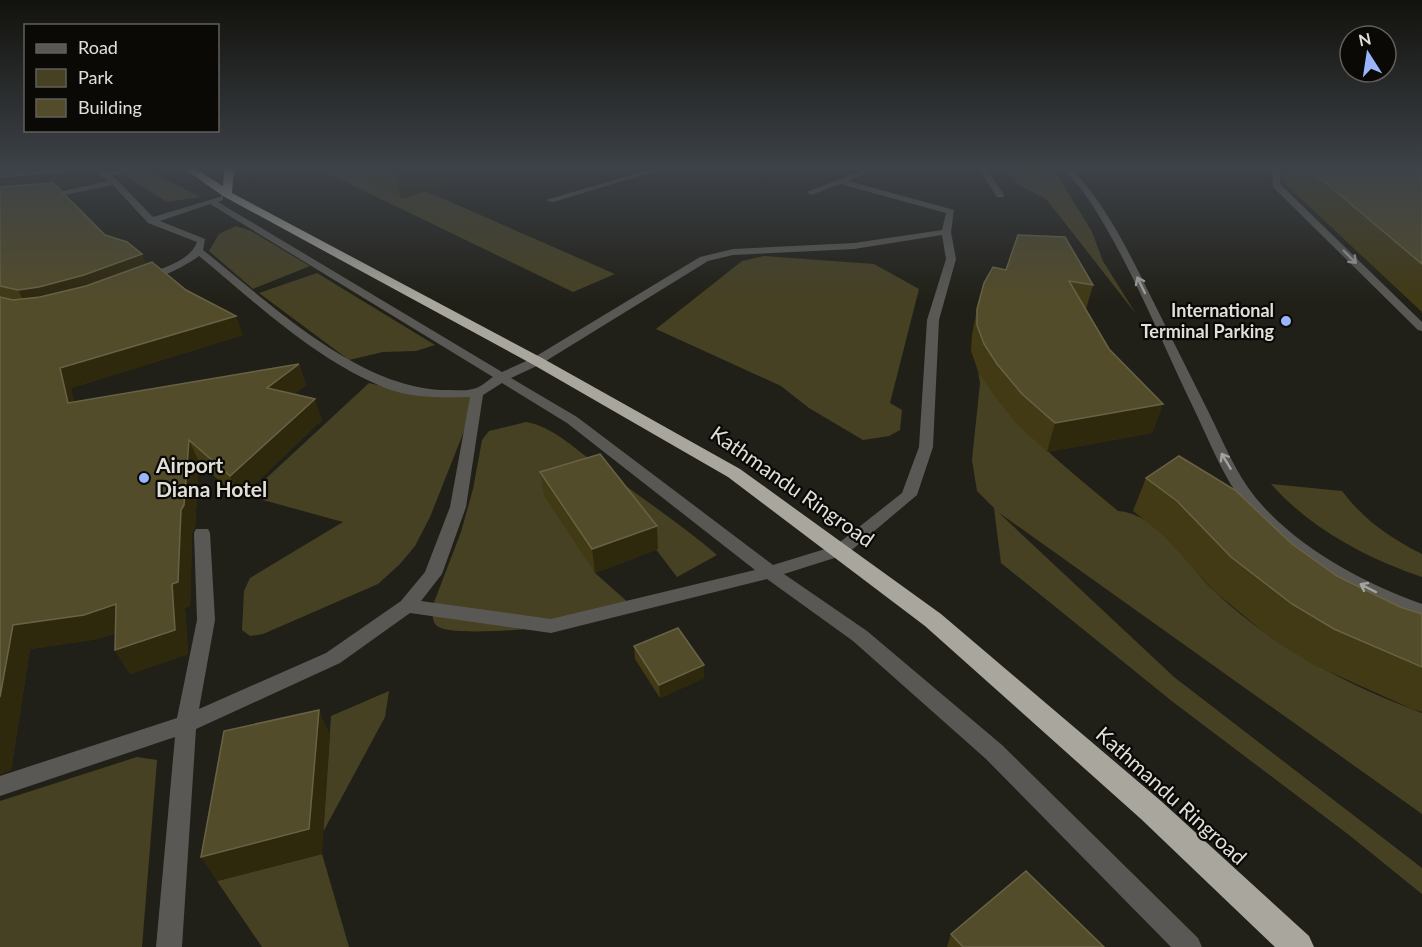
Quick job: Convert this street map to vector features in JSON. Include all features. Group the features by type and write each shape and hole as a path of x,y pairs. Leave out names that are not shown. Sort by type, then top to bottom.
{"highway":[{"name":"Kathmandu Ringroad","path":"262,212 537,361 735,473 933,620 1142,802 1298,947"}],"street":[{"path":"138,281 187,260 199,251 202,241 151,221 143,212"},
{"path":"151,221 179,212"},
{"path":"229,212 572,420 770,572 860,636 994,752 1189,947"},
{"path":"407,606 551,626 770,572 841,550 909,495 926,447 933,320 951,259 946,232 951,212"},
{"path":"1102,212 1124,251 1222,455 1250,500 1281,533 1334,570 1371,590 1422,611"},
{"path":"1304,212 1422,328"},
{"path":"199,251 309,340 338,358 393,386 439,394 477,393 502,377 537,361 704,259 716,255 854,246 946,232"},
{"path":"0,786 186,724 333,658 407,606 433,574 458,507 477,393"},
{"path":"169,947 186,724 206,620 202,533"}],"green space":[{"path":"408,212 474,212 615,274 573,292"},
{"path":"1057,212 1080,212 1092,232 1103,261 1136,314"},
{"path":"236,226 251,231 310,266 253,289 209,251 219,234"},
{"path":"764,256 874,264 919,289 890,403 902,410 900,430 889,436 863,440 809,408 781,386 656,329 742,261"},
{"path":"317,273 435,345 416,351 383,352 349,360 259,293"},
{"path":"978,371 1008,411 1042,446 1118,511 1133,514 1159,531 1214,591 1261,630 1338,677 1422,713 1422,814 998,512 1174,677 1422,868 1422,894 1349,835 1173,702 1001,563 994,508 977,491 972,460 980,383"},
{"path":"369,383 408,392 472,396 470,416 430,517 415,546 400,564 378,584 263,634 250,636 242,630 244,591 250,578 343,522 263,500 258,486"},
{"path":"526,422 546,429 566,441 675,521 717,555 677,577 601,477 595,573 631,605 583,622 554,626 463,631 437,626 433,619 433,605 461,532 473,489 482,440 489,431"},
{"path":"1271,484 1342,491 1359,511 1378,527 1422,554 1422,577 1380,561 1340,540 1303,514"},
{"path":"389,691 385,717 323,832 331,716"},
{"path":"137,757 157,760 142,947 0,947 0,801"},
{"path":"322,854 349,947 262,947 217,881"}],"building":[{"path":"0,212 82,212 105,235 127,242 142,254 84,275 39,287 18,290 0,286"},
{"path":"1360,212 1422,212 1422,264"},
{"path":"1018,235 1065,237 1093,285 1069,281 1109,349 1163,404 1055,423 1022,394 997,364 984,344 977,325 977,309 984,283 993,267 1006,270"},
{"path":"152,262 186,290 236,316 60,368 68,403 299,364 267,388 315,399 230,476 189,440 184,505 181,510 178,582 172,584 175,630 115,650 116,604 84,615 13,625 0,697 0,297 13,300 40,297 86,286"},
{"path":"600,454 657,526 592,549 540,472"},
{"path":"1179,456 1235,490 1292,544 1337,576 1400,607 1422,614 1422,667 1334,629 1292,604 1231,557 1177,501 1146,478"},
{"path":"678,628 704,665 659,685 634,646"},
{"path":"319,710 309,829 201,857 224,731"},
{"path":"1026,871 1104,947 963,947 951,934"}],"place":[{"name":"International Terminal Parking","path":"1286,321"},
{"name":"Airport Diana Hotel","path":"144,478"}]}
